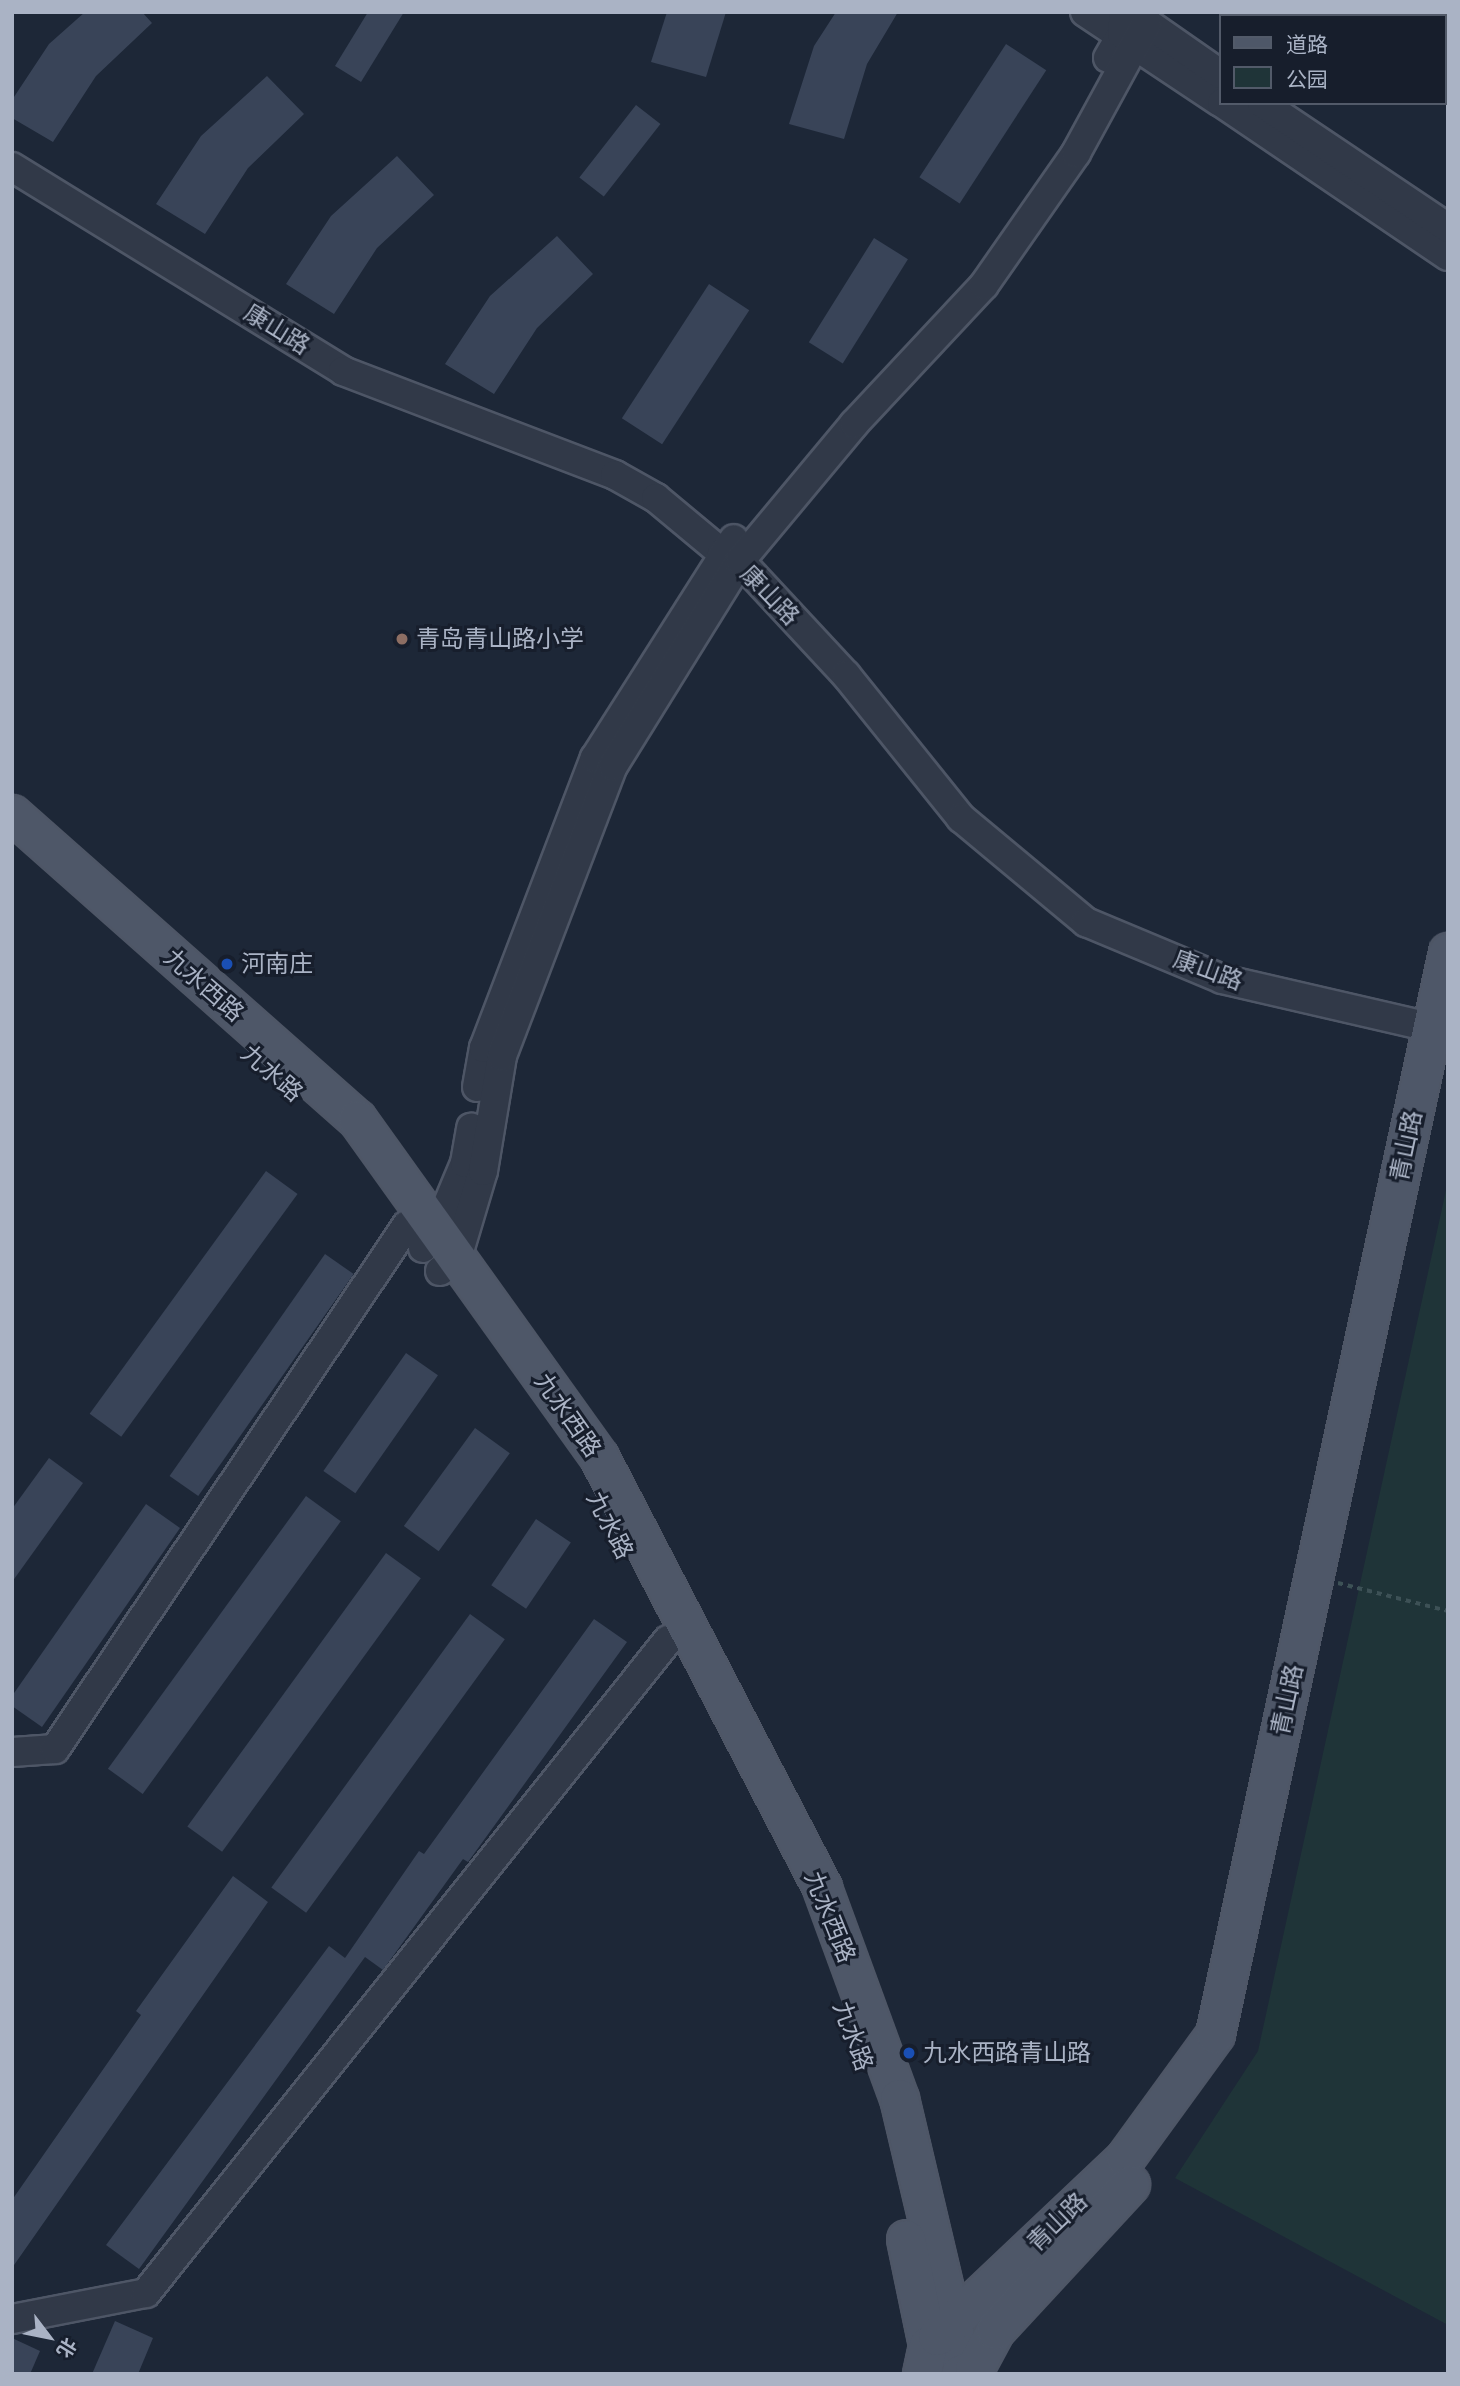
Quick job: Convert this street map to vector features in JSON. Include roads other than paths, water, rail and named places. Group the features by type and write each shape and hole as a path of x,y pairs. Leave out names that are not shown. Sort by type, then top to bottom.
{"main road":[{"name":"九水西路","path":"12,814 358,1119 433,1246 599,1457 822,1888 899,2098 929,2358"},
{"name":"九水路","path":"12,843 341,1133 433,1246 580,1468 802,1897 878,2104 929,2358 968,2371"},
{"name":"青山路","path":"968,2371 995,2330 1141,2172 1235,2043 1334,1582 1442,1038 1448,952"},
{"name":"青山路","path":"929,2358 1125,2158 1215,2034 1442,1038"}],"street":[{"path":"1085,12 1132,25 1218,73"},
{"path":"1132,25 1218,100"},
{"path":"12,1752 55,1749 433,1246 483,1171 502,1056 613,766 731,557 835,416 965,277 1058,145 1132,25"},
{"path":"1224,105 1448,256"},
{"path":"1265,105 1448,228"},
{"name":"康山路","path":"12,167 343,371 615,475 656,498 731,557 846,676 961,818 1086,922 1222,979 1442,1038"},
{"path":"12,2319 146,2292 668,1640"}],"place":[{"name":"青岛青山路小学","path":"402,639"},
{"name":"河南庄","path":"227,964"},
{"name":"九水西路青山路","path":"909,2053"}]}
